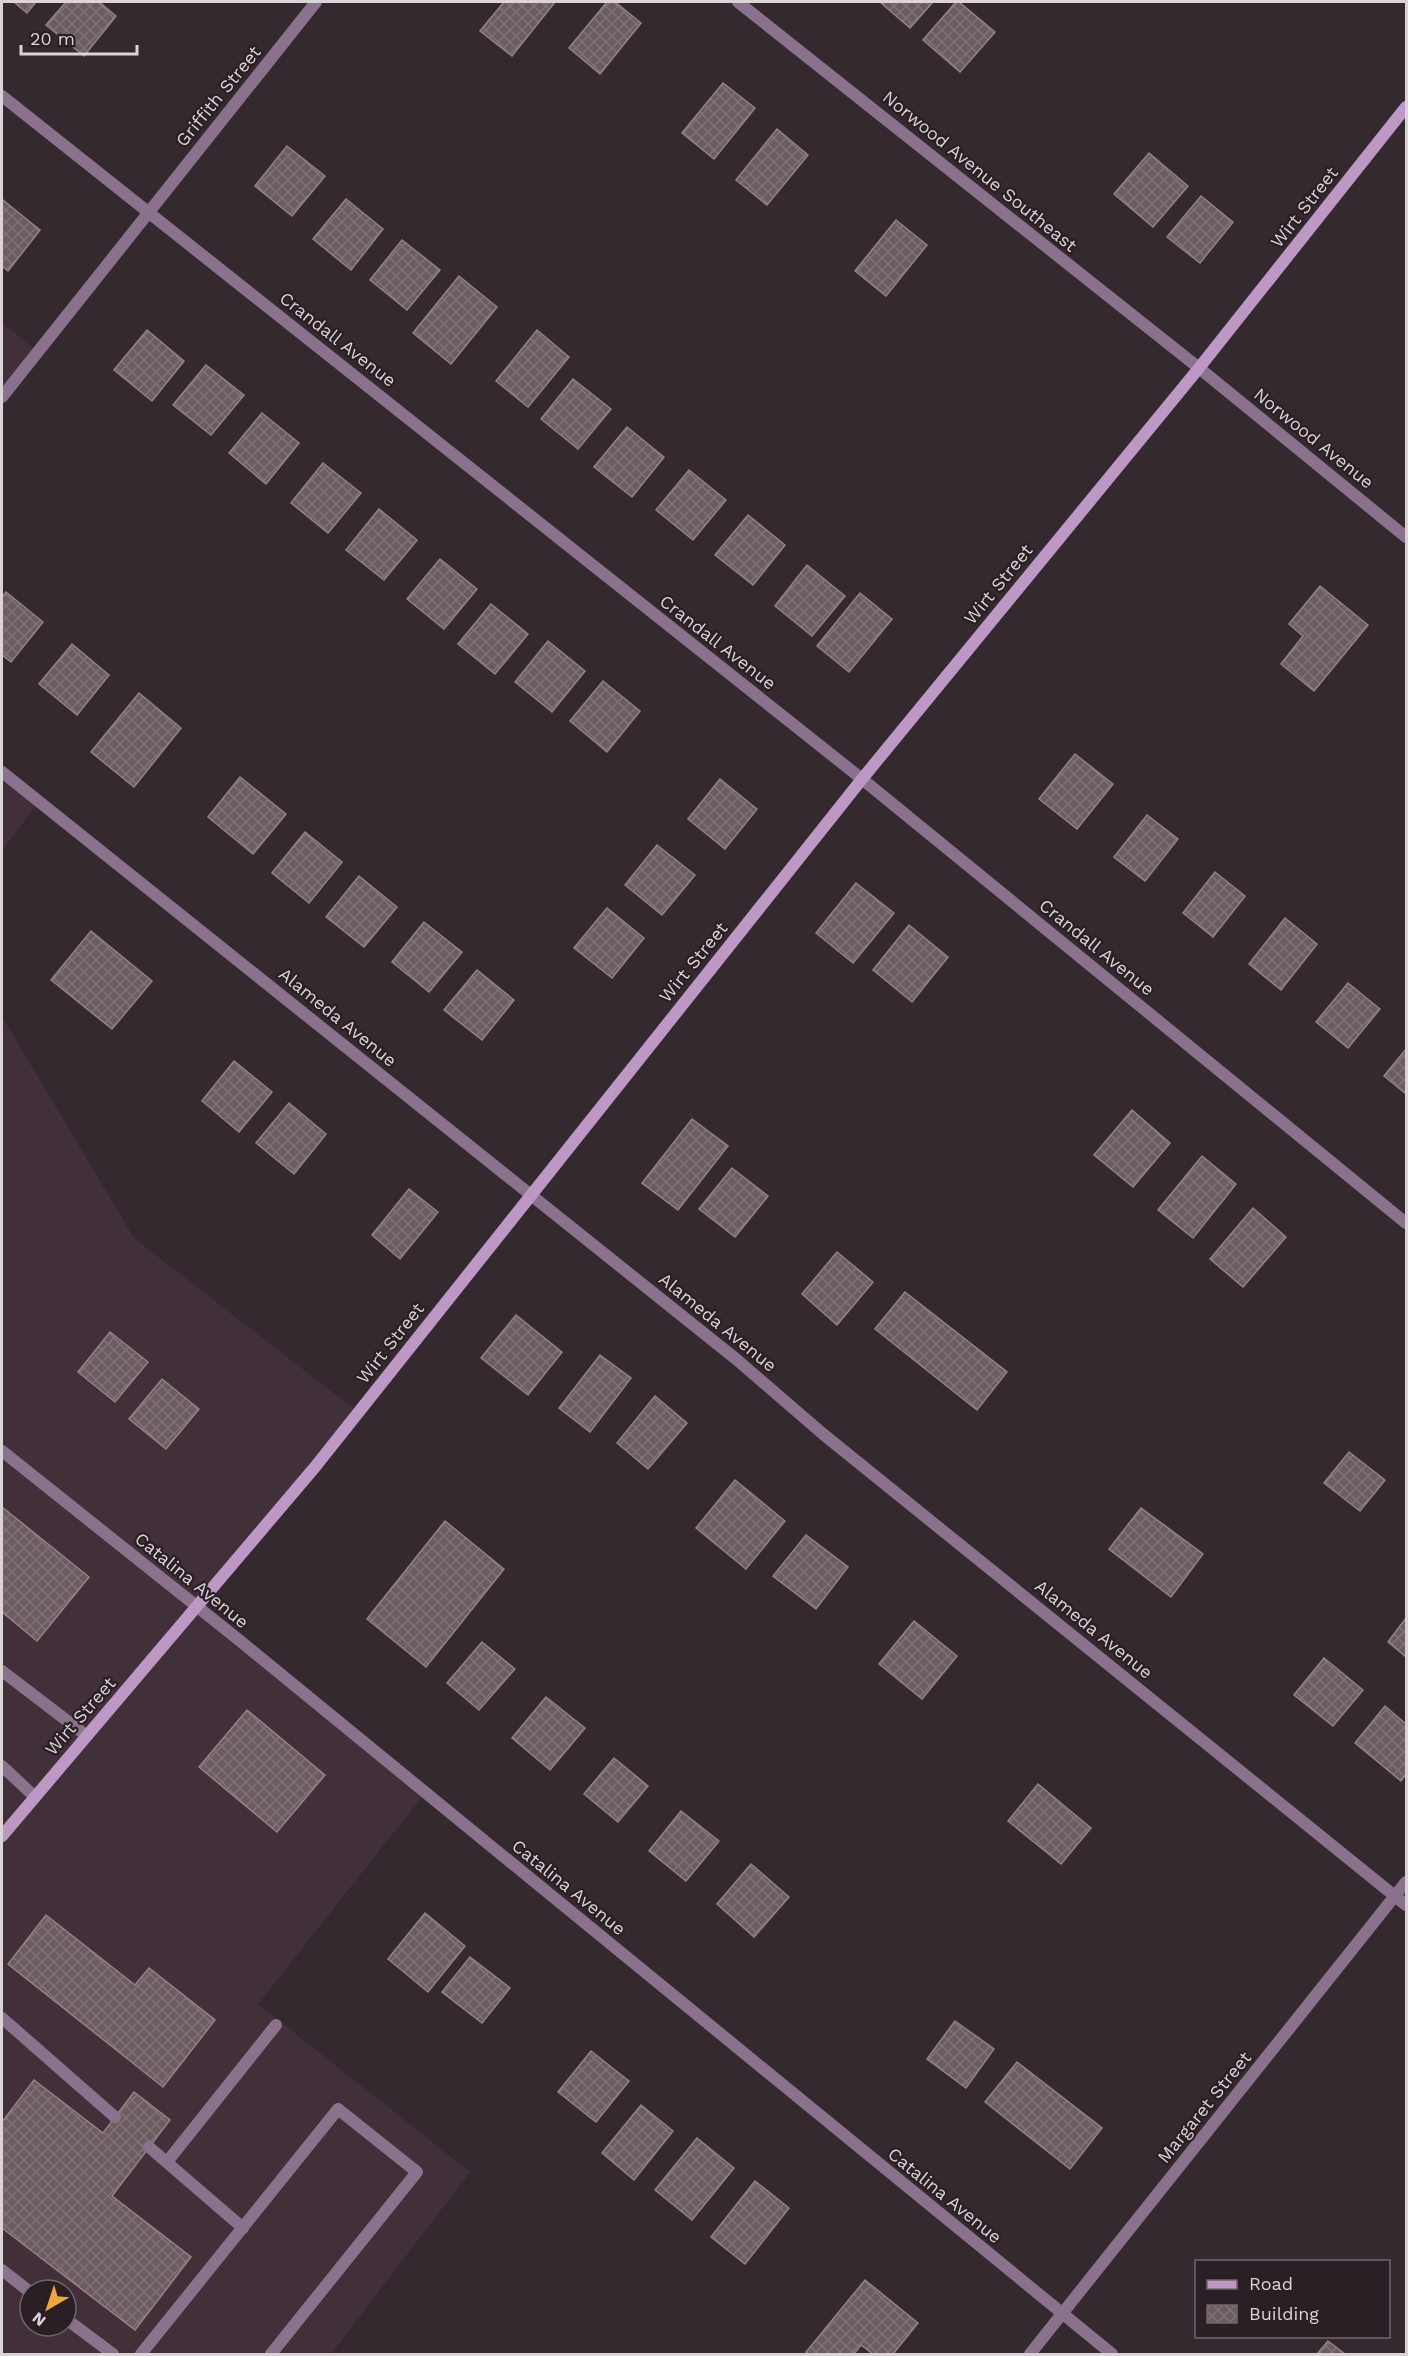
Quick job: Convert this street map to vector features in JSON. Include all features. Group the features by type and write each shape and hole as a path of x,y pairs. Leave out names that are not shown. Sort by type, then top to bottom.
{"main road":[{"name":"Wirt Street","path":"2,1836 198,1607 329,1449 862,778 1199,368 1407,106"}],"street":[{"name":"Griffith Street","path":"2,398 316,2"},
{"name":"Norwood Avenue Southeast","path":"738,2 1199,368"},
{"name":"Crandall Avenue","path":"2,96 862,778 1407,1223"},
{"name":"Norwood Avenue","path":"1199,368 1407,537"},
{"name":"Alameda Avenue","path":"2,772 736,1359 823,1434 1407,1905"},
{"name":"Catalina Avenue","path":"2,1451 198,1607 1112,2355"},
{"path":"2,1671 87,1736"},
{"path":"2,1766 35,1797"},
{"name":"Margaret Street","path":"1030,2355 1407,1882"},
{"path":"2,2019 115,2117"},
{"path":"167,2162 276,2025"},
{"path":"141,2355 338,2109 417,2172 271,2355"},
{"path":"149,2147 243,2228"},
{"path":"2,2270 18,2283"},
{"path":"78,2328 113,2355"}],"shaded area":[{"path":"2,323 39,353 2,400"},
{"path":"2,772 39,801 2,851"},
{"path":"2,1017 134,1238 358,1412 198,1607 425,1793 258,2004 470,2172 331,2354 2,2354"}],"building":[{"path":"14,2 36,2 27,13"},
{"path":"66,2 99,2 116,16 84,56 46,25"},
{"path":"504,2 555,2 512,56 480,31"},
{"path":"607,2 615,2 641,23 600,74 569,48"},
{"path":"880,2 933,2 910,28"},
{"path":"956,2 959,2 995,32 960,72 923,40"},
{"path":"723,83 755,108 714,159 682,133"},
{"path":"777,129 808,155 767,205 736,180"},
{"path":"287,146 325,176 292,216 255,186"},
{"path":"1149,153 1188,186 1153,227 1114,194"},
{"path":"1201,196 1233,222 1200,263 1167,237"},
{"path":"346,199 383,229 351,270 313,239"},
{"path":"3,200 40,230 8,271 2,266"},
{"path":"896,220 927,245 886,296 855,271"},
{"path":"402,240 440,270 407,310 370,280"},
{"path":"459,276 497,307 451,364 413,333"},
{"path":"147,330 184,361 152,401 114,370"},
{"path":"537,330 569,357 528,407 496,381"},
{"path":"206,365 244,395 211,435 173,405"},
{"path":"573,379 611,409 578,449 541,419"},
{"path":"262,413 299,443 266,484 229,453"},
{"path":"627,427 664,457 632,497 594,467"},
{"path":"323,463 361,493 328,533 291,503"},
{"path":"689,470 726,500 693,540 656,510"},
{"path":"379,509 417,540 384,580 346,550"},
{"path":"748,515 785,545 753,585 715,555"},
{"path":"440,559 477,589 444,629 407,599"},
{"path":"807,565 845,596 812,636 775,606"},
{"path":"1320,586 1368,625 1314,691 1281,664 1303,636 1289,624"},
{"path":"6,592 43,622 11,662 2,655 2,597"},
{"path":"860,593 892,619 849,672 817,646"},
{"path":"491,604 528,634 495,674 458,644"},
{"path":"548,641 585,671 552,712 515,682"},
{"path":"72,644 109,675 77,715 39,684"},
{"path":"603,681 640,711 607,752 570,721"},
{"path":"139,693 181,728 134,787 91,752"},
{"path":"1075,754 1113,784 1077,829 1039,799"},
{"path":"240,777 286,814 253,854 208,817"},
{"path":"720,779 757,809 725,849 688,819"},
{"path":"1147,815 1178,839 1145,881 1114,857"},
{"path":"305,832 342,862 309,903 272,873"},
{"path":"657,845 695,875 662,915 625,885"},
{"path":"1215,872 1245,896 1213,937 1183,913"},
{"path":"359,876 397,907 364,947 326,917"},
{"path":"856,883 894,913 853,963 816,933"},
{"path":"607,908 644,938 612,978 574,948"},
{"path":"1285,918 1317,944 1281,990 1249,964"},
{"path":"424,922 462,952 429,992 392,962"},
{"path":"909,925 948,957 912,1002 873,970"},
{"path":"91,931 152,981 112,1029 51,980"},
{"path":"477,970 514,1000 482,1040 444,1010"},
{"path":"1348,983 1380,1009 1348,1048 1316,1022"},
{"path":"1406,1049 1406,1094 1384,1076"},
{"path":"234,1061 272,1092 239,1132 202,1101"},
{"path":"289,1103 326,1134 294,1174 256,1143"},
{"path":"1132,1110 1170,1143 1133,1187 1094,1155"},
{"path":"692,1119 728,1146 678,1210 642,1183"},
{"path":"1202,1156 1236,1184 1193,1238 1158,1210"},
{"path":"732,1168 768,1196 735,1237 699,1209"},
{"path":"409,1189 438,1212 400,1259 372,1235"},
{"path":"1253,1208 1286,1237 1243,1287 1210,1259"},
{"path":"837,1252 873,1282 837,1325 802,1294"},
{"path":"905,1292 1007,1372 977,1410 875,1329"},
{"path":"516,1315 562,1352 528,1395 481,1358"},
{"path":"110,1332 148,1362 115,1402 78,1372"},
{"path":"600,1355 631,1378 590,1432 559,1408"},
{"path":"162,1379 199,1409 166,1449 129,1419"},
{"path":"655,1396 687,1423 648,1469 617,1443"},
{"path":"1349,1452 1385,1480 1360,1511 1324,1483"},
{"path":"735,1480 785,1521 746,1569 696,1528"},
{"path":"2,1507 89,1577 37,1641 2,1612"},
{"path":"1141,1508 1203,1554 1171,1597 1109,1549"},
{"path":"445,1521 504,1569 426,1667 367,1619"},
{"path":"806,1535 848,1567 816,1609 773,1576"},
{"path":"1406,1618 1406,1657 1388,1642"},
{"path":"914,1621 957,1656 922,1699 879,1664"},
{"path":"482,1642 515,1669 479,1710 447,1683"},
{"path":"1324,1658 1363,1690 1333,1726 1294,1695"},
{"path":"546,1697 585,1728 550,1770 512,1738"},
{"path":"1385,1706 1406,1724 1406,1774 1401,1781 1355,1743"},
{"path":"247,1710 325,1775 277,1832 199,1767"},
{"path":"614,1758 648,1786 618,1822 584,1794"},
{"path":"1038,1784 1091,1828 1061,1864 1008,1821"},
{"path":"681,1811 719,1841 686,1881 649,1851"},
{"path":"751,1864 789,1897 754,1937 717,1904"},
{"path":"425,1913 465,1946 428,1992 388,1959"},
{"path":"46,1915 135,1985 149,1968 215,2020 163,2087 8,1964"},
{"path":"470,1957 510,1988 482,2023 442,1992"},
{"path":"955,2021 994,2049 966,2088 927,2059"},
{"path":"591,2051 629,2081 596,2122 558,2092"},
{"path":"1017,2062 1102,2128 1070,2169 985,2102"},
{"path":"34,2080 103,2133 134,2092 170,2120 112,2196 191,2257 135,2330 78,2286 78,2278 67,2278 2,2228 2,2122"},
{"path":"641,2105 673,2131 634,2180 602,2153"},
{"path":"697,2138 734,2168 692,2220 655,2190"},
{"path":"755,2181 789,2208 745,2264 711,2237"},
{"path":"865,2280 918,2323 893,2354 873,2354 861,2345 854,2354 809,2354 806,2352"},
{"path":"1328,2341 1345,2354 1317,2354"}]}
